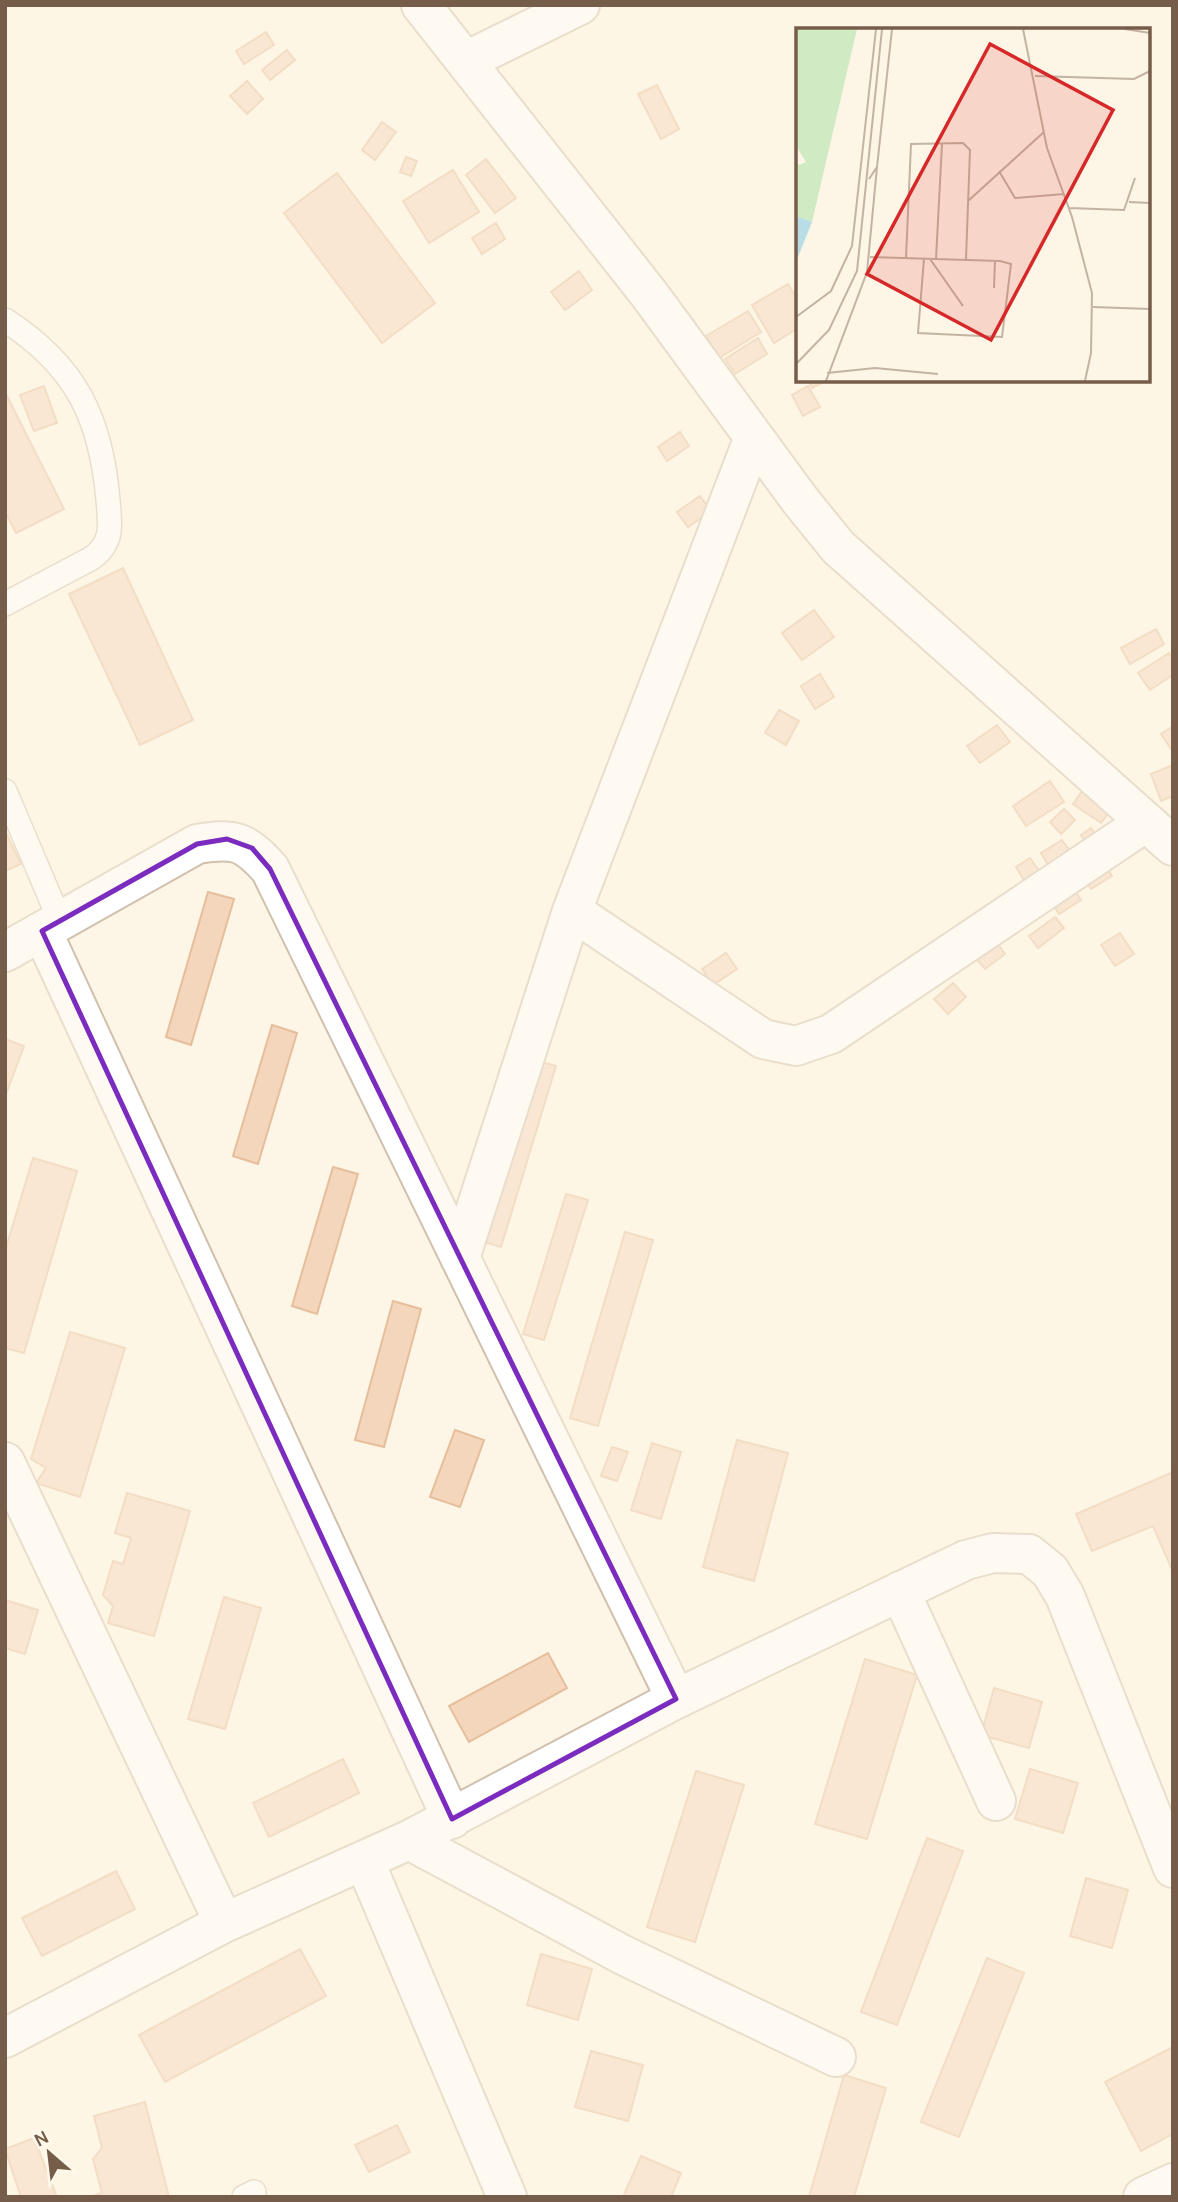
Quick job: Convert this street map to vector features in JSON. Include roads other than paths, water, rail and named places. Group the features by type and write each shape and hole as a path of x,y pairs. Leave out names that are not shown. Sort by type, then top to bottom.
{"street":[{"path":"421,5 649,294 838,547 1159,834 831,1034 796,1046 762,1039 572,911"},
{"path":"466,61 579,5"},
{"path":"460,1258 572,911 754,437"},
{"path":"5,952 197,844 228,839 252,848 270,869 676,1699"},
{"path":"51,926 452,1819"},
{"path":"5,1462 224,1923"},
{"path":"5,2038 224,1923 452,1819 676,1699 966,1560 993,1553 1029,1554 1050,1571 1065,1596 1173,1868"},
{"path":"900,1591 996,1801"},
{"path":"409,1840 623,1955 836,2057"},
{"path":"364,1860 507,2197"},
{"path":"1143,2197 1173,2183"}],"lane":[{"path":"5,320 50,353 78,390 101,444 110,529 103,550 92,558 5,604"},
{"path":"5,791 51,926"}]}
